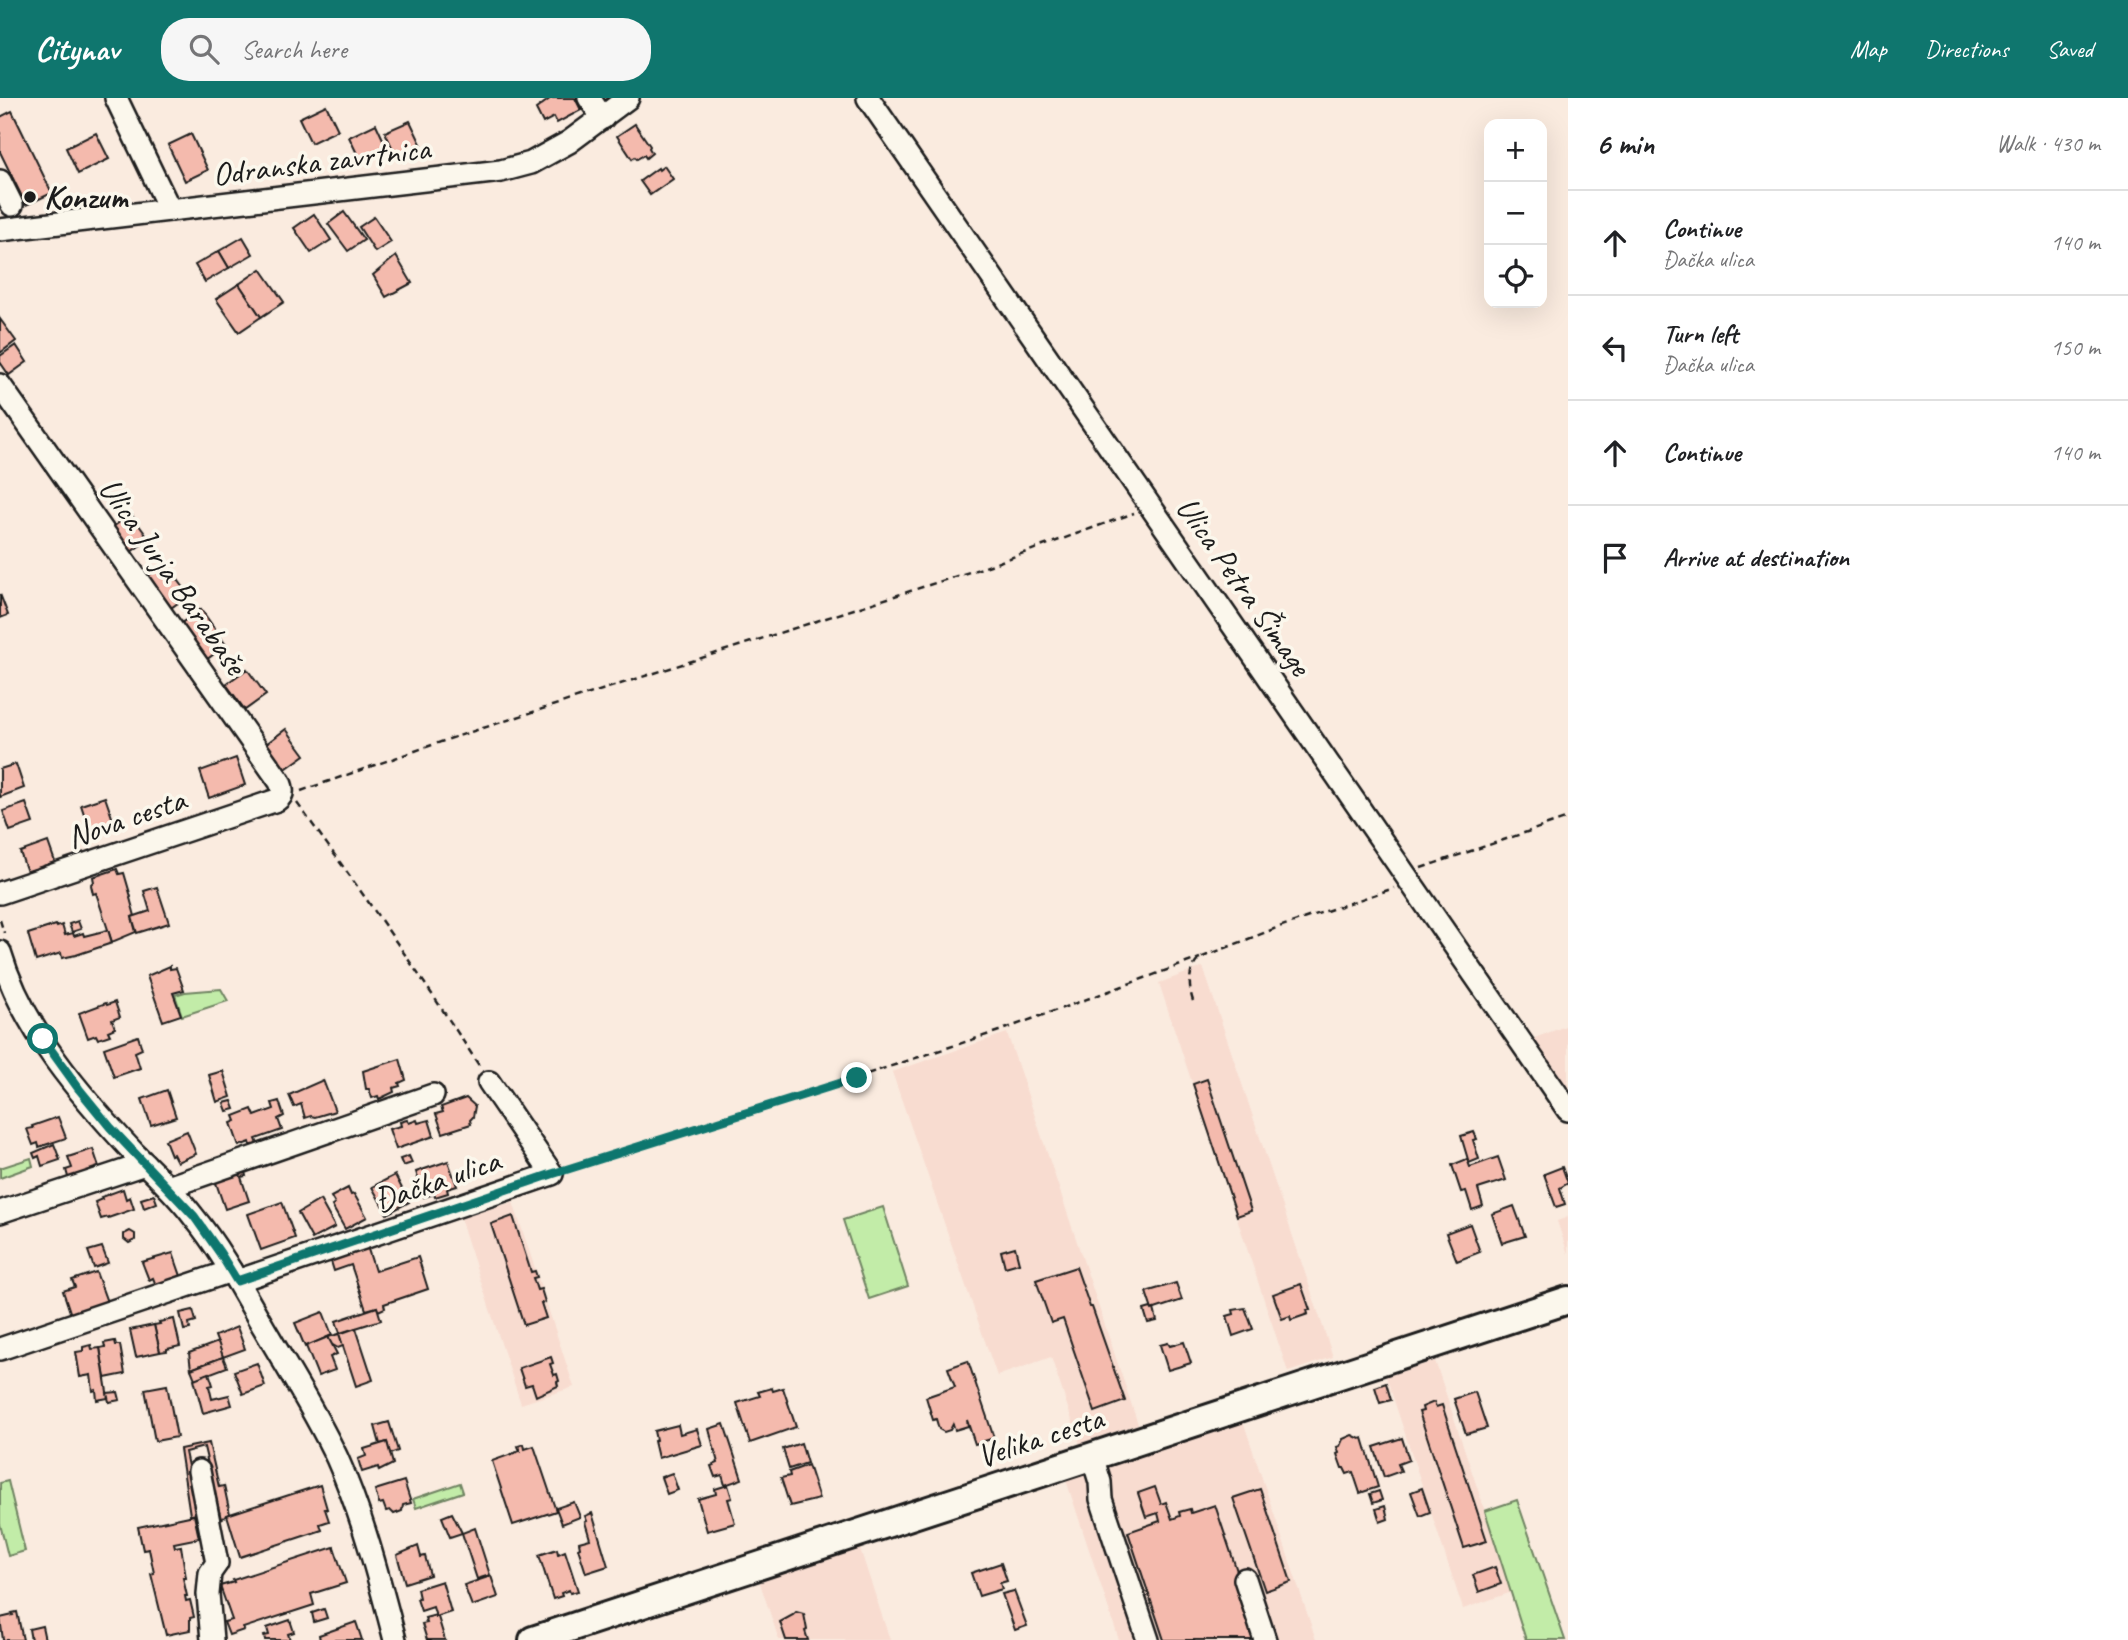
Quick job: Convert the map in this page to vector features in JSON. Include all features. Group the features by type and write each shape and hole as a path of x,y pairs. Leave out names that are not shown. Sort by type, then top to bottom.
{"main road":[{"name":"Velika cesta","path":"533,1640 1568,1300"}],"street":[{"path":"116,98 170,210"},
{"path":"589,98 603,118"},
{"name":"Ulica Petra Šimage","path":"868,98 1568,1110"},
{"name":"Odranska zavrtnica","path":"0,230 501,171 531,163 569,142 626,99"},
{"path":"0,181 12,205"},
{"name":"Ulica Jurja Barabaše","path":"0,385 280,782 282,794 272,802"},
{"name":"Nova cesta","path":"0,893 272,802"},
{"path":"0,952 10,981 43,1039 92,1106 200,1225 234,1276 337,1458 360,1517 395,1640"},
{"name":"Đačka ulica","path":"0,1349 552,1174 489,1082"},
{"path":"168,1187 433,1095"},
{"path":"0,1212 145,1164"},
{"path":"1092,1456 1100,1482 1101,1499 1148,1640"},
{"path":"199,1471 217,1563 210,1573 208,1594 212,1640"},
{"path":"1245,1578 1265,1640"}],"path":[{"path":"489,1082 441,1006 291,794 452,738 985,567 1150,507"},
{"path":"552,1174 999,1031 1409,881 1426,865 1568,818"},
{"path":"1193,1001 1190,990 1192,968 1200,958"}],"shaded area":[{"path":"1203,967 1333,1357 1288,1372 1159,983"},
{"path":"1568,1025 1568,1100 1527,1041"},
{"path":"1007,1033 1138,1424 1080,1444 1051,1357 997,1376 892,1072"},
{"path":"513,1202 574,1387 521,1404 460,1218"},
{"path":"1568,1217 1568,1254 1557,1221"},
{"path":"1435,1361 1512,1592 1463,1609 1386,1376"},
{"path":"1241,1415 1316,1640 1119,1640 1065,1477"},
{"path":"859,1546 890,1640 779,1640 759,1580"}],"green space":[{"path":"221,989 228,1001 182,1016 175,995"},
{"path":"31,1158 33,1166 0,1178 0,1168"},
{"path":"883,1207 908,1286 869,1299 843,1220"},
{"path":"8,1481 25,1551 8,1556 0,1524 0,1483"},
{"path":"460,1483 463,1492 416,1508 413,1499"},
{"path":"1517,1500 1565,1640 1526,1640 1485,1511"}],"building":[{"path":"551,98 575,98 581,110 557,123 554,117 543,123 536,109"},
{"path":"326,105 338,130 311,143 299,118"},
{"path":"12,111 52,193 26,205 0,152 0,117"},
{"path":"410,121 422,146 397,158 385,132"},
{"path":"376,124 388,150 361,162 349,137"},
{"path":"635,124 650,146 652,153 646,158 644,155 632,159 617,136"},
{"path":"96,133 109,159 78,174 66,148"},
{"path":"191,134 208,170 185,181 168,145"},
{"path":"664,166 673,179 650,195 640,181"},
{"path":"344,212 364,240 348,251 328,224"},
{"path":"314,214 331,240 311,253 294,228"},
{"path":"374,217 391,242 375,252 359,227"},
{"path":"243,237 253,254 229,268 219,251"},
{"path":"219,251 229,268 205,282 195,265"},
{"path":"396,256 412,283 386,297 373,275"},
{"path":"261,269 284,302 261,317 239,284"},
{"path":"239,284 261,317 239,332 216,299"},
{"path":"0,319 16,341 0,353"},
{"path":"16,345 27,362 9,375 0,362 0,356"},
{"path":"131,514 149,539 128,554 110,529"},
{"path":"166,563 189,595 168,610 145,578"},
{"path":"0,594 8,615 0,618"},
{"path":"201,609 226,645 206,660 180,624"},
{"path":"247,669 266,695 245,710 226,684"},
{"path":"286,729 305,755 284,770 266,744"},
{"path":"236,758 245,785 209,798 200,771"},
{"path":"16,764 24,788 0,797 0,769"},
{"path":"105,797 114,823 90,832 81,805"},
{"path":"26,803 33,823 10,831 3,811"},
{"path":"48,842 55,862 27,872 20,852"},
{"path":"117,869 119,874 124,873 135,916 132,917 136,932 112,942 91,885 94,882 93,877"},
{"path":"157,887 169,923 137,933 132,917 150,911 144,891"},
{"path":"78,921 81,929 72,932 69,924"},
{"path":"62,925 65,935 73,933 74,936 108,930 112,943 76,955 62,958 61,953 36,961 28,934"},
{"path":"170,966 170,969 176,968 184,990 173,993 181,1015 163,1021 147,976"},
{"path":"115,1002 120,1017 112,1020 115,1028 108,1031 110,1035 98,1039 96,1035 88,1038 79,1013"},
{"path":"138,1036 142,1049 135,1052 140,1068 114,1077 104,1048"},
{"path":"400,1059 406,1080 393,1088 394,1092 379,1099 378,1096 372,1098 369,1089 366,1089 363,1071"},
{"path":"223,1071 231,1097 217,1102 209,1075"},
{"path":"1207,1079 1251,1211 1237,1216 1193,1084"},
{"path":"323,1080 335,1111 305,1118 301,1104 294,1107 289,1095"},
{"path":"167,1090 176,1117 151,1125 142,1099"},
{"path":"466,1098 475,1106 471,1124 443,1133 436,1114 443,1112 441,1107"},
{"path":"232,1101 235,1109 227,1111 224,1103"},
{"path":"279,1101 284,1116 278,1119 282,1130 256,1139 258,1144 251,1146 250,1142 239,1146 231,1123 236,1121 234,1116 252,1109 255,1116 274,1109 272,1103"},
{"path":"58,1117 66,1138 39,1147 38,1143 33,1145 27,1129"},
{"path":"407,1120 409,1123 417,1120 418,1123 429,1120 434,1136 396,1149 389,1129 401,1126 400,1122"},
{"path":"187,1131 196,1154 177,1162 165,1140"},
{"path":"1474,1132 1477,1139 1473,1140 1479,1159 1469,1163 1461,1136"},
{"path":"54,1144 60,1160 42,1166 39,1156 35,1158 33,1153"},
{"path":"93,1149 101,1173 70,1184 66,1170 72,1168 68,1157"},
{"path":"409,1156 412,1163 403,1166 400,1159"},
{"path":"1498,1157 1506,1180 1478,1189 1483,1206 1472,1210 1466,1191 1461,1192 1452,1165 1467,1159 1470,1167"},
{"path":"448,1161 457,1186 447,1189 448,1193 424,1197 416,1172"},
{"path":"1562,1167 1568,1183 1560,1188 1565,1204 1556,1207 1544,1174"},
{"path":"244,1168 246,1176 241,1177 249,1201 225,1209 214,1177"},
{"path":"395,1175 409,1202 387,1214 372,1187"},
{"path":"348,1188 367,1217 345,1229 332,1206 335,1204 331,1197"},
{"path":"123,1189 126,1199 130,1197 134,1209 101,1219 95,1202"},
{"path":"154,1195 157,1203 144,1208 141,1199"},
{"path":"320,1200 335,1227 312,1239 298,1213"},
{"path":"282,1202 295,1238 261,1250 248,1214"},
{"path":"1514,1206 1525,1236 1502,1243 1492,1214"},
{"path":"513,1216 531,1272 535,1271 537,1277 533,1278 537,1290 541,1289 545,1302 541,1303 546,1318 524,1325 491,1224"},
{"path":"1470,1224 1480,1252 1457,1261 1446,1233"},
{"path":"130,1231 135,1234 135,1240 129,1243 124,1239 124,1234"},
{"path":"366,1243 375,1271 418,1257 428,1289 384,1304 385,1308 378,1311 377,1307 366,1310 351,1265 334,1271 329,1255"},
{"path":"102,1247 108,1263 94,1268 88,1251"},
{"path":"1015,1247 1019,1263 1005,1267 1001,1251"},
{"path":"173,1253 182,1279 157,1288 153,1278 149,1280 142,1262"},
{"path":"1076,1267 1125,1401 1095,1412 1063,1319 1051,1323 1036,1280"},
{"path":"96,1272 108,1305 72,1318 63,1291 75,1287 72,1280"},
{"path":"1176,1283 1182,1300 1152,1310 1146,1292"},
{"path":"1301,1284 1310,1310 1307,1310 1308,1314 1291,1320 1290,1316 1282,1319 1273,1294"},
{"path":"377,1307 381,1320 340,1333 336,1321"},
{"path":"1245,1308 1253,1329 1233,1336 1227,1316 1234,1314 1233,1310"},
{"path":"1154,1309 1157,1321 1148,1323 1144,1310"},
{"path":"193,1310 196,1321 189,1323 190,1329 184,1330 180,1313"},
{"path":"323,1312 332,1335 305,1347 295,1323"},
{"path":"174,1319 180,1346 160,1352 154,1325"},
{"path":"154,1325 160,1352 136,1357 130,1330"},
{"path":"237,1327 245,1349 223,1357 215,1336"},
{"path":"356,1328 373,1380 356,1386 339,1334"},
{"path":"339,1334 343,1346 338,1348 331,1344 328,1337"},
{"path":"328,1337 337,1354 330,1357 335,1370 318,1376 306,1346"},
{"path":"115,1341 116,1345 120,1345 125,1374 105,1378 100,1348 105,1347 104,1343"},
{"path":"218,1342 223,1357 191,1369 189,1353"},
{"path":"1184,1342 1191,1363 1168,1370 1160,1345 1168,1343 1170,1346"},
{"path":"91,1345 92,1349 100,1348 108,1398 97,1400 91,1375 80,1377 76,1352"},
{"path":"223,1357 227,1367 195,1379 191,1369"},
{"path":"551,1357 553,1363 550,1364 554,1375 557,1374 558,1386 536,1396 532,1384 525,1386 519,1368"},
{"path":"968,1361 994,1438 975,1444 967,1420 968,1426 955,1430 953,1424 950,1430 944,1432 939,1429 936,1419 933,1420 926,1397 955,1387 948,1368"},
{"path":"257,1363 265,1386 243,1394 234,1371"},
{"path":"209,1373 213,1385 209,1386 212,1399 229,1395 232,1405 203,1413 194,1379"},
{"path":"1386,1383 1391,1400 1380,1403 1375,1387"},
{"path":"167,1385 177,1437 155,1441 145,1389"},
{"path":"772,1388 773,1391 783,1388 796,1427 750,1443 737,1403 760,1396 758,1392"},
{"path":"118,1392 120,1400 109,1402 107,1393"},
{"path":"1475,1392 1487,1428 1466,1434 1454,1399"},
{"path":"1434,1402 1436,1407 1442,1405 1487,1541 1464,1548 1419,1412 1423,1411 1422,1407"},
{"path":"389,1422 398,1451 390,1454 387,1442 380,1444 375,1426"},
{"path":"724,1424 742,1479 725,1485 722,1475 715,1477 711,1466 718,1463 709,1429"},
{"path":"678,1425 680,1434 697,1429 702,1445 658,1458 654,1431"},
{"path":"1352,1435 1363,1438 1378,1487 1360,1493 1353,1472 1347,1474 1337,1454 1337,1447 1343,1439"},
{"path":"1402,1438 1409,1460 1398,1464 1401,1471 1384,1477 1374,1447"},
{"path":"387,1442 393,1464 379,1471 378,1467 362,1472 358,1459 366,1456 364,1449"},
{"path":"209,1443 219,1487 224,1486 230,1514 221,1519 204,1447 185,1452 198,1514 190,1515 180,1449"},
{"path":"801,1443 807,1463 789,1469 783,1449"},
{"path":"524,1444 525,1449 534,1446 556,1511 513,1525 492,1461 520,1451 518,1446"},
{"path":"808,1465 819,1499 790,1506 781,1478 790,1476 789,1472"},
{"path":"672,1473 678,1490 667,1494 661,1477"},
{"path":"404,1481 411,1503 403,1505 402,1511 394,1514 390,1510 386,1511 383,1503 379,1504 375,1490"},
{"path":"320,1485 329,1521 320,1524 322,1530 240,1557 227,1515"},
{"path":"728,1485 732,1498 728,1499 735,1523 707,1531 698,1499 716,1494 715,1489"},
{"path":"1155,1487 1161,1504 1166,1502 1172,1519 1180,1516 1179,1512 1190,1509 1191,1513 1215,1505 1260,1640 1164,1640 1128,1532 1160,1521 1158,1513 1146,1517 1138,1493"},
{"path":"1422,1488 1430,1512 1420,1516 1411,1492"},
{"path":"1260,1489 1291,1582 1265,1591 1233,1498"},
{"path":"1379,1491 1382,1500 1373,1503 1370,1494"},
{"path":"574,1502 580,1517 562,1524 556,1508"},
{"path":"1385,1506 1388,1519 1380,1522 1376,1509"},
{"path":"452,1513 462,1533 450,1537 442,1517"},
{"path":"592,1513 608,1566 586,1573 578,1548 579,1542 590,1539 585,1516"},
{"path":"194,1515 199,1538 174,1543 175,1547 181,1546 186,1578 183,1578 185,1596 186,1601 190,1600 194,1617 190,1618 190,1630 166,1635 151,1574 154,1573 149,1549 143,1550 138,1527"},
{"path":"475,1528 490,1575 477,1579 462,1533"},
{"path":"418,1546 421,1557 425,1556 430,1575 405,1583 397,1555"},
{"path":"334,1547 346,1583 311,1594 314,1605 229,1635 224,1622 232,1620 220,1586"},
{"path":"557,1549 558,1554 565,1551 578,1591 570,1593 569,1590 553,1599 539,1555"},
{"path":"1001,1563 1007,1581 1000,1583 1002,1589 979,1596 971,1573"},
{"path":"1495,1567 1501,1584 1479,1592 1473,1575"},
{"path":"491,1576 498,1597 472,1606 464,1585"},
{"path":"442,1581 451,1612 436,1617 433,1607 421,1611 417,1589"},
{"path":"1014,1591 1027,1626 1015,1630 1002,1594"},
{"path":"324,1609 327,1618 314,1622 312,1613"},
{"path":"17,1612 23,1640 3,1640 0,1618"},
{"path":"796,1612 804,1614 808,1640 786,1640 780,1622"},
{"path":"436,1615 445,1640 427,1640 422,1624 427,1623 425,1618"},
{"path":"290,1620 294,1632 288,1634 290,1640 265,1640 264,1636 269,1635 267,1628"},
{"path":"356,1622 362,1640 320,1640 319,1635"},
{"path":"42,1626 45,1640 31,1640 29,1629"}],"place":[{"name":"Konzum","path":"30,197"}],"route":[{"path":"43,1039 110,1127 194,1216 237,1281 552,1174 857,1078"}]}
